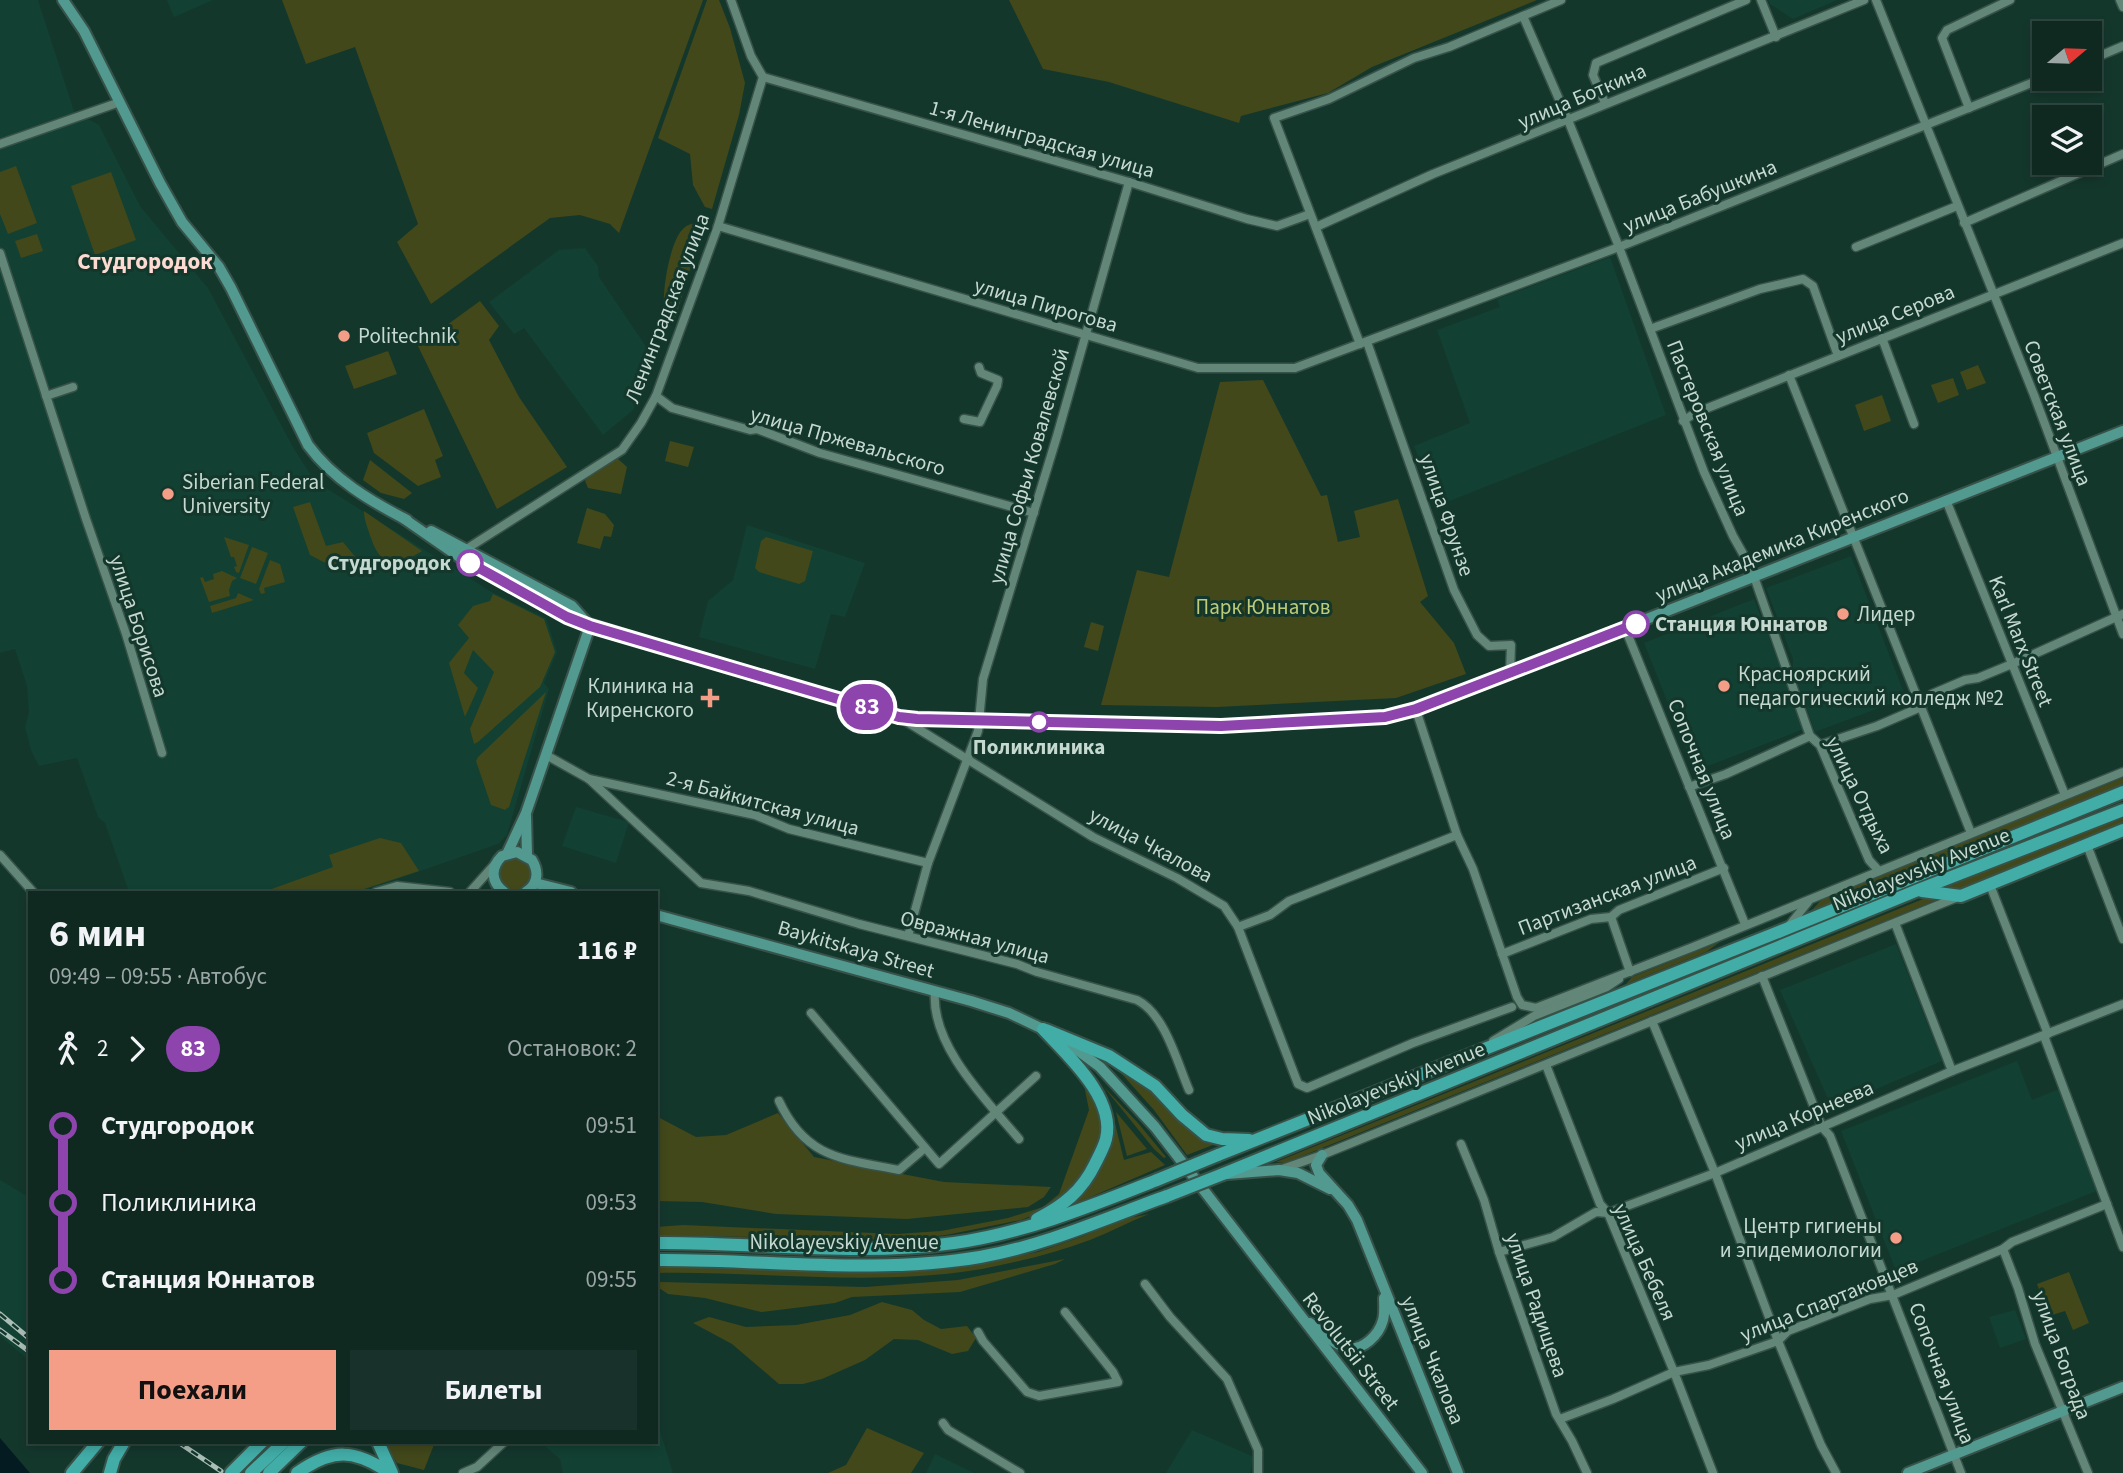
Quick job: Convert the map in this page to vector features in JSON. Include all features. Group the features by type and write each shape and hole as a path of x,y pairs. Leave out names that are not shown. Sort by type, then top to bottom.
{"main road":[{"name":"улица Академика Киренского","path":"63,0 84,31 182,222 219,267 231,288 308,445 332,473 465,561 567,617 899,717 1221,726 1385,717 1416,709 1510,674 2123,431"},
{"name":"улица Академика Киренского","path":"403,518 468,548 572,606 590,626"},
{"path":"502,891 495,883 495,864 507,854 526,813 590,626"},
{"name":"Nikolayevskiy Avenue","path":"658,1243 877,1249 956,1243 1073,1214 2123,792"},
{"name":"Nikolayevskiy Avenue","path":"658,1260 868,1265 947,1262 1033,1245 1223,1174 1918,890 2123,810"},
{"path":"526,813 527,855 535,866 535,883 527,891"},
{"path":"1918,890 1961,896 2123,830"},
{"path":"507,854 517,852 527,855"},
{"path":"535,883 567,891"},
{"name":"Baykitskaya Street","path":"658,916 935,991 1009,1013 1043,1029 1074,1047 1121,1089 1180,1157 1250,1252"},
{"path":"1043,1029 1109,1056 1155,1086 1197,1130 1206,1135 1236,1141 1260,1140"},
{"path":"1016,1229 1068,1201 1092,1170 1106,1138 1104,1109 1094,1088 1043,1029"},
{"name":"улица Чкалова","path":"1322,1155 1316,1166 1357,1220 1458,1473"},
{"path":"1223,1174 1279,1170 1297,1173 1332,1190"},
{"name":"Revolutsii Street","path":"1250,1252 1422,1473"},
{"path":"1297,1313 1338,1344 1349,1348 1362,1347 1376,1334 1383,1320 1385,1292"},
{"path":"1908,1473 2123,1387"},
{"path":"72,1473 96,1444"},
{"path":"110,1473 123,1444"},
{"path":"231,1473 260,1444"},
{"path":"251,1473 282,1444"},
{"path":"269,1473 299,1444"},
{"path":"379,1444 391,1473"},
{"path":"297,1473 329,1456 346,1453 365,1458 391,1473"}],"street":[{"path":"731,0 751,56 763,77"},
{"path":"1523,16 1562,0"},
{"path":"1605,103 1593,75 1596,63 1746,0"},
{"path":"1761,0 1776,37"},
{"name":"улица Боткина","path":"1316,227 1433,174 1864,0"},
{"name":"Советская улица","path":"1876,0 2119,615 2123,634"},
{"path":"1969,108 1942,38 1947,30 2010,0"},
{"path":"2120,0 2123,7"},
{"name":"Пастеровская улица","path":"1523,16 1569,120 1683,421 1754,577"},
{"name":"улица Фрунзе","path":"1510,674 1511,645 1489,646 1477,635 1454,590 1364,343 1310,214 1274,118 1329,99 1413,58 1449,47 1523,16"},
{"path":"2102,55 2123,46"},
{"name":"1-я Ленинградская улица","path":"763,77 1277,226 1310,214"},
{"name":"Ленинградская улица","path":"468,548 622,450 641,423 656,396 718,226 763,77"},
{"name":"улица Бабушкина","path":"1364,343 1619,247 2032,83"},
{"path":"0,144 120,102"},
{"path":"1964,223 2123,155"},
{"name":"улица Софьи Ковалевской","path":"980,720 983,679 1034,513 1129,182"},
{"path":"1856,247 1957,206"},
{"name":"улица Пирогова","path":"718,226 1198,368 1295,368 1364,343"},
{"name":"улица Серова","path":"1683,421 1695,413 2123,243"},
{"path":"0,253 46,396 73,387"},
{"name":"Пастеровская улица","path":"1650,329 1760,289 1803,279 1813,286 1838,356"},
{"path":"1882,338 1914,424"},
{"path":"964,419 980,422 997,386 998,380 981,373 979,367"},
{"path":"1789,375 1971,833"},
{"name":"улица Борисова","path":"46,396 126,634 162,753"},
{"name":"улица Пржевальского","path":"656,396 672,408 750,430 757,429 820,453 1034,513"},
{"name":"Karl Marx Street","path":"1946,500 2065,795"},
{"name":"улица Отдыха","path":"1754,577 1810,736"},
{"path":"1689,787 1726,774 1810,736 1820,745 1877,726 1922,706 1932,694 2012,664 2119,615"},
{"name":"Сопочная улица","path":"1625,628 1745,924"},
{"path":"1416,709 1457,835 1473,869 1517,997 1522,1004 1535,1008 2123,772"},
{"name":"улица Чкалова","path":"899,717 1093,837 1177,878 1224,906 1238,927 1298,1084 1307,1088 1413,1043 1512,1007"},
{"path":"908,936 928,863 980,720"},
{"name":"улица Отдыха","path":"1820,745 1869,860 1879,871"},
{"path":"547,755 589,779"},
{"name":"2-я Байкитская улица","path":"589,779 755,815 789,829 928,863"},
{"name":"Овражная улица","path":"589,779 701,883 749,891 859,924 1017,964 1137,1000 1148,1006 1158,1018 1189,1090"},
{"path":"1238,927 1270,915 1289,901 1457,835"},
{"path":"2087,845 2123,939"},
{"path":"0,855 32,891"},
{"path":"471,891 495,864"},
{"name":"Партизанская улица","path":"1502,954 1591,919 1611,917 1619,910 1724,868"},
{"path":"1990,885 2123,1247"},
{"path":"380,891 397,886 441,891"},
{"path":"1279,1170 1322,1155 1961,896"},
{"path":"1786,929 1810,899"},
{"path":"1611,917 1630,972"},
{"path":"1895,923 1952,1071"},
{"path":"1468,1056 1534,1016 1608,987 1630,972"},
{"name":"Сопочная улица","path":"1762,976 1822,1127 1830,1136 1961,1473"},
{"path":"935,991 934,1004 947,1043 963,1072 1019,1139"},
{"name":"улица Корнеева","path":"1499,1252 1553,1237 1596,1212 1608,1213 1715,1173 1952,1071 2123,1004"},
{"path":"811,1013 939,1164 1035,1076"},
{"path":"1652,1021 1715,1173 1778,1341 1821,1445 1836,1473"},
{"name":"улица Бебеля","path":"1546,1065 1600,1204 1608,1213 1713,1473"},
{"path":"779,1101 789,1121 816,1149 839,1159 899,1170 925,1148"},
{"name":"улица Радищева","path":"1461,1144 1484,1200 1499,1252 1556,1414 1587,1473"},
{"name":"улица Спартаковцев","path":"1560,1419 1674,1372 1709,1365 1778,1341 1788,1331 1870,1299 1893,1295 2106,1204"},
{"name":"улица Бограда","path":"2003,1249 2035,1344 2088,1473"},
{"path":"1145,1284 1170,1317 1227,1379 1258,1450 1258,1473"},
{"path":"978,1332 1027,1392 1039,1396 1118,1382 1065,1312"},
{"path":"943,1423 948,1430 1020,1473"},
{"path":"463,1473 477,1467 502,1444"}],"shaded area":[{"name":"Siberian Federal University","path":"0,0 38,0 74,111 99,125 140,206 208,288 294,449 315,481 490,591 546,618 557,652 544,683 549,689 507,835 498,844 363,891 129,891 105,823 98,817 77,758 39,766 31,750 25,727 29,712 27,686 15,649 0,653"},
{"path":"167,0 213,0 174,17"},
{"path":"1768,0 1837,0 1793,19"},
{"path":"585,248 598,266 599,277 656,361 633,410 603,435 524,328 514,334 489,302 559,250"},
{"path":"1610,257 1666,415 1437,506 1414,446 1470,423 1437,330 1500,307 1497,299"},
{"path":"747,525 865,563 845,617 831,614 815,669 699,637 708,601 733,580"},
{"path":"1851,556 1906,698 1815,732 1793,671 1793,659 1766,588"},
{"name":"Красноярский педагогический колледж №2","path":"1754,599 1804,729 1695,771 1644,643"},
{"path":"576,807 629,822 616,863 562,846"},
{"path":"1896,944 1942,1061 1832,1108 1780,990"},
{"path":"2017,1061 2032,1100 2059,1089 2099,1190 1896,1271 1841,1131"},
{"path":"0,1180 28,1197 28,1359 0,1336"},
{"path":"2015,1310 2026,1339 2000,1348 1989,1317"},
{"path":"658,1424 673,1473 563,1473 560,1459 542,1444 658,1444"},
{"path":"1192,1430 1254,1457 1250,1473 1166,1473"},
{"path":"935,1454 974,1473 926,1473"}],"green space":[{"path":"282,0 703,0 619,233 610,224 580,215 550,218 431,304 397,242 418,224 355,47 306,64"},
{"path":"707,0 719,0 730,28 745,83 739,115 712,209 705,207 693,185 690,154 658,138"},
{"path":"1009,0 1537,0 1372,67 1328,93 1241,116 1239,123 1109,82 1043,69"},
{"path":"16,166 37,223 8,234 0,214 0,172"},
{"path":"111,172 136,240 95,255 71,186"},
{"path":"695,223 704,225 674,322 666,321 664,301 670,258 679,235 685,227"},
{"path":"37,234 43,251 21,258 15,241"},
{"path":"480,301 499,326 489,340 519,397 567,467 497,509 418,346"},
{"path":"388,351 397,374 354,389 345,366"},
{"path":"1978,365 1986,383 1967,390 1960,372"},
{"path":"1953,378 1959,395 1938,403 1931,385"},
{"name":"Парк Юннатов","path":"1263,380 1321,496 1327,495 1338,542 1360,537 1354,511 1398,499 1428,596 1420,602 1454,643 1466,674 1396,698 1217,707 1101,705 1137,570 1169,577 1220,382"},
{"path":"1882,395 1891,421 1864,431 1855,405"},
{"path":"424,409 443,456 435,460 441,477 418,486 374,453 367,433"},
{"path":"670,441 694,447 688,467 665,461"},
{"path":"617,458 627,467 621,494 588,488 585,481 589,475"},
{"path":"370,460 412,493 404,499 381,493 363,480"},
{"path":"310,502 326,546 343,542 357,559 333,567 310,555 293,507"},
{"path":"587,508 605,514 614,525 611,537 604,536 600,549 577,543"},
{"path":"364,511 422,551 398,562 385,560 375,548"},
{"path":"224,537 249,545 239,573 236,572 234,557 231,557"},
{"path":"766,537 813,551 805,581 799,584 759,572 755,568 761,541"},
{"path":"252,547 268,553 256,584 240,578"},
{"path":"270,560 280,564 285,582 264,588 265,593 261,594 259,589"},
{"path":"222,571 237,578 232,581 230,596 209,602 200,578 203,577 205,582 214,579 213,574"},
{"path":"238,593 254,600 212,613 210,606 236,598"},
{"path":"493,594 544,619 555,652 540,687 474,744 470,729 494,672 473,650 464,673 478,688 465,717 449,663 469,638 458,625 473,606 490,601"},
{"path":"1091,622 1104,626 1098,651 1084,647"},
{"path":"546,692 509,807 505,810 491,805 476,761"},
{"path":"2123,778 2123,784 1811,911 1822,899"},
{"path":"2123,816 2121,824 1964,888 1949,890 1939,887"},
{"path":"380,838 401,843 419,871 358,891 266,891 333,867 329,855"},
{"path":"515,857 527,862 532,874 527,886 515,891 503,886 498,874 503,862"},
{"path":"1928,897 1939,899 1285,1163 1276,1162"},
{"path":"1720,942 1706,952 1626,984 1632,977"},
{"path":"1113,1064 1134,1075 1218,1143 1187,1155 1154,1110"},
{"path":"1103,1086 1138,1123 1166,1157 1154,1149"},
{"path":"1089,1088 1096,1100 1102,1125 1096,1149 1086,1170 1062,1204 1021,1220 946,1235 899,1240 658,1235 658,1227 683,1225 897,1234 941,1231 1008,1218 1043,1207 1059,1194 1089,1110 1085,1090"},
{"path":"1107,1100 1124,1160 1151,1152 1165,1165 1072,1205 1084,1192 1111,1115"},
{"path":"1116,1112 1147,1149 1127,1156"},
{"path":"778,1113 814,1157 944,1182 1051,1187 1044,1197 1028,1207 907,1219 776,1214 702,1202 658,1201 658,1117 696,1137 726,1135"},
{"path":"1149,1214 1090,1240 1050,1253 982,1269 941,1274 860,1278 658,1273 658,1268 668,1267 881,1273 957,1268 1038,1252 1124,1219"},
{"path":"1065,1259 960,1292 852,1297 835,1303 761,1312 705,1298 668,1294 659,1288 660,1282 866,1287 958,1280"},
{"path":"2069,1272 2089,1323 2073,1330 2065,1311 2049,1316 2037,1284"},
{"path":"882,1302 912,1310 941,1329 967,1326 976,1338 968,1351 952,1354 918,1340 894,1339 865,1360 822,1379 803,1384 779,1384 732,1344 693,1323 709,1317 746,1327 796,1325 850,1315"},
{"path":"867,1428 924,1453 911,1473 828,1473 846,1465"},
{"path":"385,1444 434,1444 424,1470 397,1463"}],"water":[{"path":"0,1438 30,1473 0,1473"}],"railway":[{"path":"0,1314 28,1337"},
{"path":"0,1330 28,1351"},
{"path":"181,1444 221,1471"}],"bus line":[{"name":"83","path":"470,563 567,617 590,626 899,717 917,719 1221,726 1385,717 1416,709 1636,624"}],"place":[{"name":"Politechnik","path":"344,336"},
{"name":"Siberian Federal University","path":"168,494"},
{"name":"Студгородок","path":"470,563"},
{"name":"Лидер","path":"1843,614"},
{"name":"Станция Юннатов","path":"1636,624"},
{"name":"Красноярский педагогический колледж №2","path":"1724,686"},
{"name":"Клиника на Киренского","path":"710,698"},
{"name":"Поликлиника","path":"1039,722"},
{"name":"Центр гигиены и эпидемиологии","path":"1896,1238"}],"district":[{"name":"Студгородок","path":"145,261"}]}
